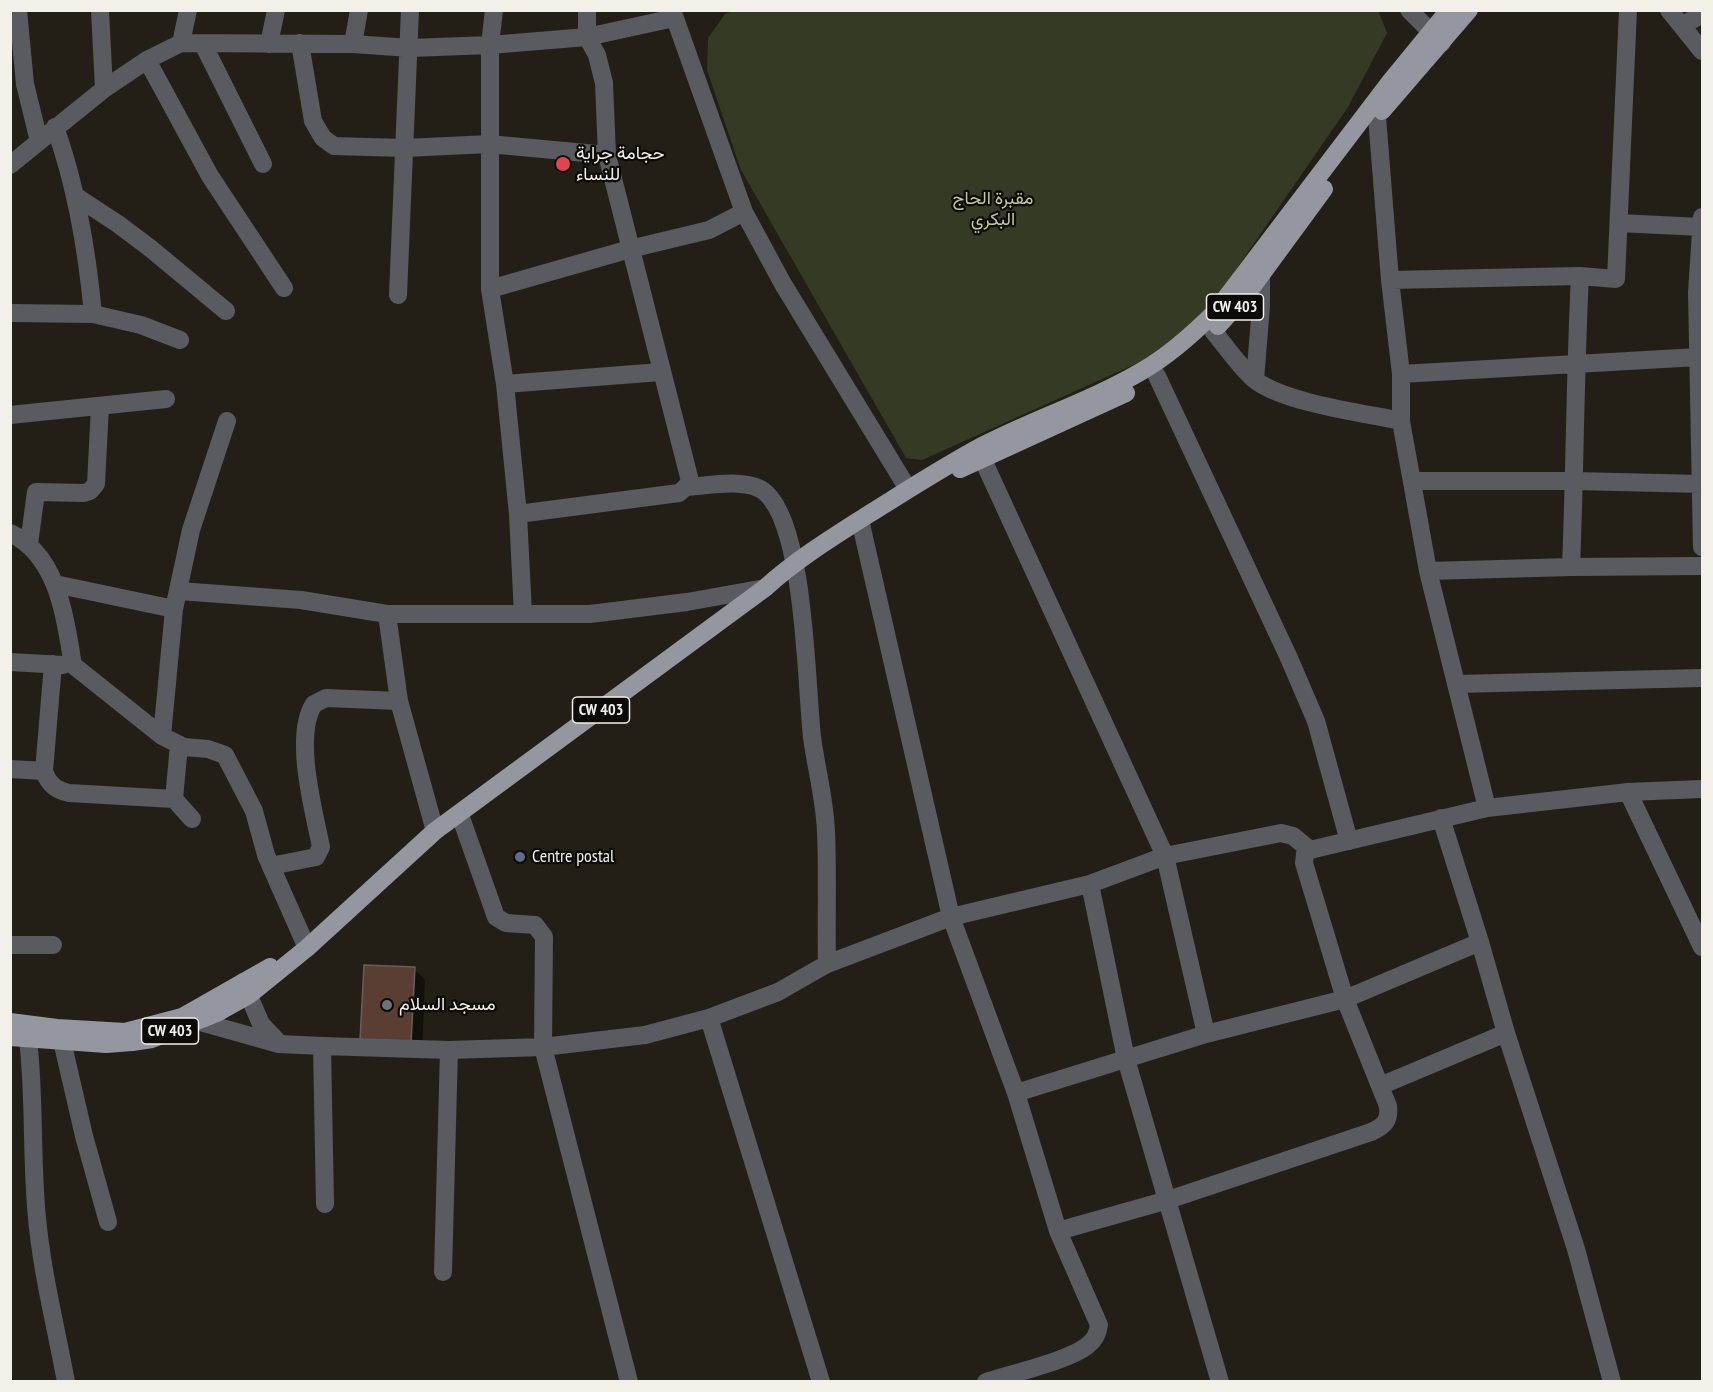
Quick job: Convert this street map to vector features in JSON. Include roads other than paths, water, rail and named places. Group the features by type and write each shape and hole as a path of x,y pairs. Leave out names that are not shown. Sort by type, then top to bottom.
{"main road":[{"name":"CW 403","path":"908,489 983,460 1121,396 1157,375 1213,331 1247,294 1436,38 1449,10"},
{"name":"CW 403","path":"10,1022 57,1028 125,1032 217,1013 246,988 307,948 435,831 460,815 765,588 794,562 908,489 983,446 1143,371 1193,334 1216,311 1390,82 1469,10"},
{"name":"CW 403","path":"19,1038 106,1044 132,1042 152,1039 190,1019"}],"street":[{"path":"18,10 25,84 39,141"},
{"path":"100,10 104,89"},
{"path":"181,43 188,10"},
{"path":"269,44 276,10"},
{"path":"353,44 359,10"},
{"path":"398,295 410,10"},
{"path":"494,10 490,45 490,289 505,384 518,514 523,614"},
{"path":"518,514 679,493 690,481 607,155 604,83 597,55 586,37 587,10"},
{"path":"1409,10 1436,38"},
{"path":"1390,280 1580,276 1616,279 1628,10"},
{"path":"1669,10 1702,51"},
{"path":"10,165 104,89 147,60 181,43 353,44 410,48 490,45 586,37 673,14 744,212 783,284 908,489"},
{"path":"1682,26 1702,14"},
{"path":"203,44 263,164"},
{"path":"300,44 313,121 323,138 334,146 405,148 489,144 607,155"},
{"path":"147,60 210,176 284,288"},
{"path":"1377,117 1390,280 1401,374 1401,421 1414,482 1428,571 1487,808"},
{"path":"55,127 77,197 89,272 93,315"},
{"path":"77,197 150,248 226,311"},
{"path":"490,289 630,249 709,230 744,212"},
{"path":"1619,223 1702,222 1697,292 1702,546"},
{"path":"1255,380 1261,275"},
{"path":"1571,567 1580,276"},
{"path":"10,313 93,315 141,325 180,340"},
{"path":"1213,331 1255,380 1296,399 1401,421"},
{"path":"1401,374 1698,357"},
{"path":"505,384 661,372"},
{"path":"1157,375 1316,721 1349,841"},
{"path":"10,415 166,399"},
{"path":"29,544 36,492 84,493 90,491 96,484 100,406"},
{"path":"162,736 176,600 191,530 227,421"},
{"path":"983,460 1165,856 1206,1034"},
{"path":"1414,482 1575,480 1701,484"},
{"path":"686,487 752,485 765,492 782,515 802,606 814,754 826,830 826,964"},
{"path":"860,520 951,917 1016,1093 1058,1231 1099,1325 1098,1333 1088,1346 1076,1353 986,1382"},
{"path":"10,533 29,544 55,584 62,604 73,665"},
{"path":"1428,571 1702,566"},
{"path":"55,584 176,600 301,600 387,614 590,614 687,602 765,588"},
{"path":"387,614 399,701 435,831"},
{"path":"10,662 73,665 162,736 184,747 208,749 225,755 254,811 266,855 307,948"},
{"path":"53,664 44,771 47,780 56,790 69,793 174,799 192,819"},
{"path":"1456,684 1702,678"},
{"path":"271,866 316,857 320,852 304,744 306,725 314,704 326,698 399,701"},
{"path":"174,799 179,745"},
{"path":"10,769 44,771"},
{"path":"1058,1231 1168,1200 1382,1127 1389,1115 1388,1106 1345,999 1304,863 1305,854 1310,850 1487,808 1628,792 1702,789"},
{"path":"1628,792 1702,947"},
{"path":"460,815 496,916 506,923 535,926 543,934 543,1047 629,1382"},
{"path":"1441,818 1506,1033 1576,1249 1612,1382"},
{"path":"190,1019 279,1044 322,1046 449,1050 543,1047 645,1035 709,1018 778,992 826,964 951,917 1090,884 1165,856 1281,834 1293,836 1310,850"},
{"path":"1090,884 1126,1059 1220,1382"},
{"path":"1016,1093 1206,1034 1345,999 1480,942"},
{"path":"10,945 53,945"},
{"path":"246,988 261,1024 279,1044"},
{"path":"709,1018 821,1382"},
{"path":"1380,1086 1506,1033"},
{"path":"19,1038 32,1074 33,1168 37,1221 66,1382"},
{"path":"62,1041 84,1136 108,1222"},
{"path":"322,1046 325,1204"},
{"path":"443,1272 449,1050"}],"place":[{"name":"حجامة جراية للنساء","path":"563,164"},
{"name":"Centre postal","path":"520,857"},
{"name":"مسجد السلام","path":"387,1005"}],"park label":[{"name":"مقبرة الحاج البكري","path":"993,209"}]}
